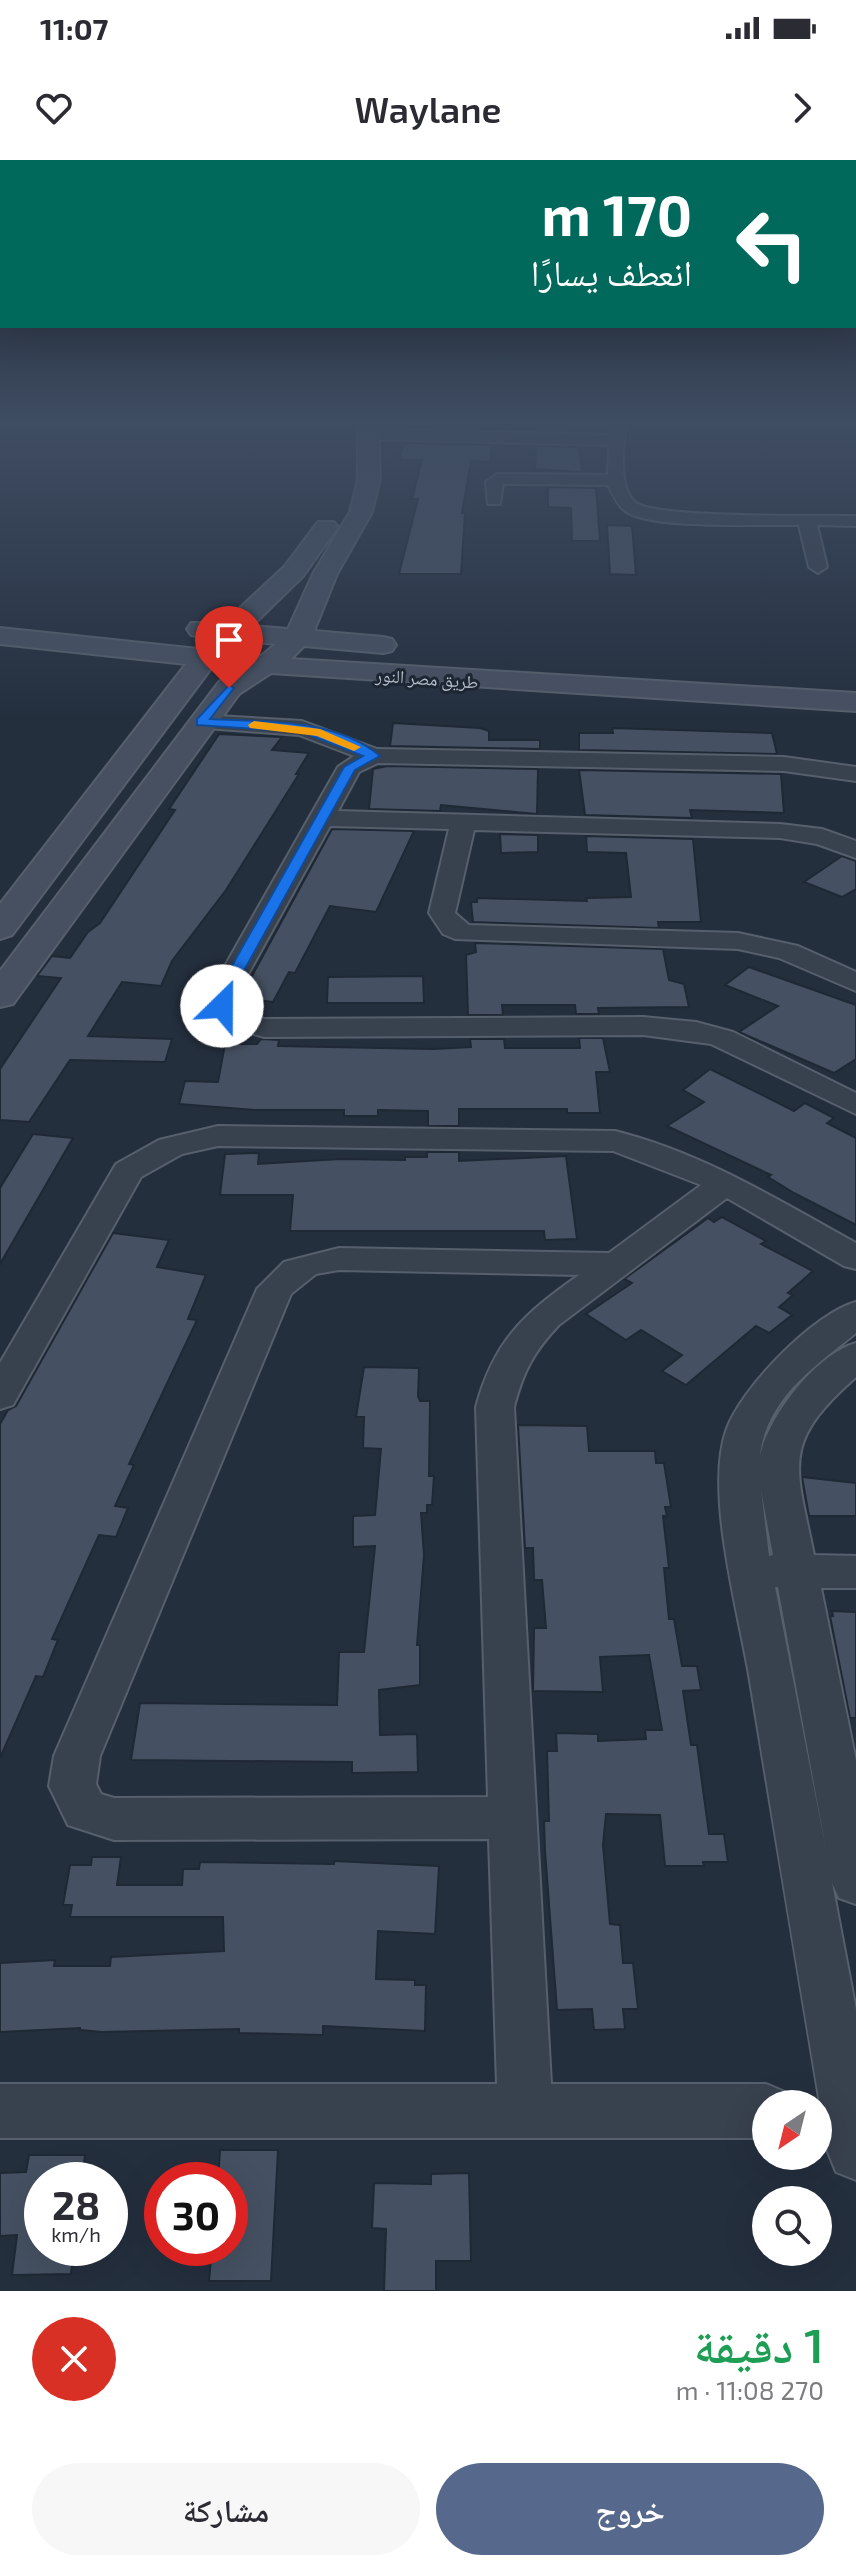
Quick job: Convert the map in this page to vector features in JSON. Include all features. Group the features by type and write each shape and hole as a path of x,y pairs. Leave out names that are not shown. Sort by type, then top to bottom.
{"street":[{"path":"0,928 205,659 294,571 329,519"},
{"path":"0,996 229,688 277,657 298,637 325,574 357,519"},
{"path":"787,519 856,521"},
{"path":"807,520 818,567"},
{"path":"0,610 53,615"},
{"name":"طريق مصر النور","path":"170,626 408,648"},
{"name":"طريق مصر النور","path":"0,636 262,665 573,688 856,702"},
{"path":"125,650 163,672 173,683 177,698"},
{"name":"طريق مصر النور","path":"452,652 683,669 856,676"},
{"path":"201,722 302,728 320,732 374,756"},
{"path":"856,774 784,764 408,754 374,756 350,767 223,994 222,1006 229,1016 244,1024 264,1028 643,1026 696,1031 722,1038 856,1104"},
{"path":"322,818 780,831 822,837 856,850"},
{"path":"463,822 442,913 453,928 465,933 738,941 788,952 856,982"},
{"path":"0,1396 128,1171 152,1153 183,1141 218,1136 615,1141 650,1150 856,1258"},
{"path":"525,2110 495,1407 504,1373 521,1342 546,1316 722,1186"},
{"path":"512,1818 114,1819 85,1810 72,1786 77,1756 275,1289 289,1272 307,1262 339,1259 616,1264"},
{"path":"856,1314 783,1375 760,1401 745,1431 739,1465 848,1801 856,1882"},
{"path":"841,2124 773,1572 777,1469 782,1441 794,1415 856,1356"},
{"path":"773,1572 856,1572"},
{"path":"0,2111 752,2111"}],"building":[{"path":"413,519 465,519 461,574 399,574"},
{"path":"571,519 598,519 600,541 572,541"},
{"path":"607,525 632,526 636,575 610,574"},
{"path":"393,723 480,728 489,731 489,740 540,740 540,749 390,746"},
{"path":"612,728 772,733 777,754 579,750 579,733 613,733"},
{"path":"219,734 282,737 272,750 309,753 226,890 172,961 161,986 122,982 88,1036 172,1039 165,1062 70,1060 29,1122 0,1120 0,1069 61,978 37,976 52,956 70,958 88,932 100,923 175,810 169,809"},
{"path":"387,766 538,769 537,814 441,805 440,811 369,809 373,769"},
{"path":"579,770 781,774 784,813 690,810 692,818 585,815"},
{"path":"332,829 414,831 376,912 330,906 295,973 289,972 273,1002 240,998"},
{"path":"500,834 538,835 538,852 501,853"},
{"path":"586,836 693,839 701,922 658,922 659,928 473,922 471,902 477,902 477,898 587,901 586,898 631,897 626,853 587,852"},
{"path":"842,856 856,861 856,889 842,897 804,882"},
{"path":"475,943 663,949 669,980 684,984 689,1007 598,1008 599,1014 576,1014 575,1005 502,1005 503,1015 468,1015 466,955 476,952"},
{"path":"749,967 856,1005 856,1059 834,1073 739,1032 778,1006 725,985"},
{"path":"423,976 424,1003 327,1003 328,977"},
{"path":"579,1038 603,1038 610,1072 596,1072 600,1113 567,1113 567,1109 459,1109 459,1126 428,1126 428,1111 378,1110 378,1116 344,1116 344,1110 255,1110 179,1104 185,1081 218,1082 225,1044 257,1044 261,1039 279,1040 278,1046 433,1049 471,1047 470,1039 504,1039 505,1048 580,1048"},
{"path":"710,1069 794,1111 805,1103 834,1118 827,1123 856,1138 856,1225 794,1193 768,1177 771,1175 667,1126 704,1102 683,1090"},
{"path":"33,1134 73,1138 0,1264 0,1188"},
{"path":"427,1152 459,1152 459,1161 566,1156 577,1239 545,1240 544,1231 290,1231 293,1195 220,1195 225,1154 259,1153 258,1164 340,1159 405,1160 405,1157 427,1157"},
{"path":"722,1217 766,1241 761,1244 813,1271 788,1293 793,1295 779,1307 792,1315 769,1333 756,1326 686,1385 662,1371 682,1355 641,1330 626,1340 586,1314 632,1283 624,1279 708,1218 714,1222"},
{"path":"113,1233 169,1240 157,1267 206,1275 188,1319 197,1320 129,1464 134,1465 115,1506 128,1508 116,1537 99,1535 52,1639 58,1640 43,1677 36,1676 0,1758 0,1424 8,1410 16,1406"},
{"path":"364,1367 419,1368 418,1396 420,1401 430,1401 429,1476 434,1476 432,1505 427,1505 427,1513 421,1513 424,1555 417,1645 420,1645 420,1685 379,1690 380,1735 417,1734 418,1772 352,1773 352,1762 131,1760 140,1703 337,1705 339,1652 364,1652 375,1546 353,1547 353,1516 375,1515 381,1449 363,1448 364,1417 356,1417"},
{"path":"518,1425 587,1426 589,1451 655,1451 656,1463 664,1463 671,1507 665,1507 667,1516 663,1516 669,1568 664,1568 669,1619 674,1619 682,1666 697,1666 701,1690 683,1691 691,1745 697,1745 709,1834 724,1834 728,1862 703,1862 704,1866 665,1866 660,1815 606,1814 603,1845 610,1924 620,1925 623,1963 633,1963 638,2009 623,2009 625,2029 594,2030 592,2009 557,2010 545,1851 544,1821 549,1821 547,1751 557,1751 556,1733 598,1734 598,1741 646,1739 645,1730 662,1730 649,1655 600,1657 603,1692 533,1691 534,1628 546,1628 542,1580 534,1580 533,1548 525,1548"},
{"path":"802,1477 856,1483 856,1516 809,1516"},
{"path":"832,1611 856,1612 856,1718 850,1718 830,1616 833,1616"},
{"path":"92,1857 121,1857 117,1885 182,1885 183,1869 199,1869 200,1862 334,1864 334,1861 439,1866 435,1934 378,1931 376,1979 415,1980 415,1985 426,1985 425,2031 323,2026 323,2035 239,2033 239,2029 102,2032 80,2028 0,2032 0,1963 55,1960 54,1966 110,1966 111,1957 224,1951 223,1917 70,1917 72,1905 63,1905 70,1865 91,1865"},
{"path":"220,2150 278,2150 271,2281 209,2281 210,2266 248,2266 248,2162 219,2162"},
{"path":"29,2155 85,2155 84,2162 28,2162"},
{"path":"24,2172 24,2266 72,2266 71,2274 12,2275 17,2235 0,2236 0,2173"},
{"path":"469,2173 471,2261 436,2261 436,2291 384,2291 386,2229 372,2228 374,2183 431,2184 431,2174"}],"slow traffic":[{"path":"254,725 302,728 320,732 354,747"}],"route":[{"path":"222,1006 223,994 350,767 374,756 320,732 302,728 201,722 229,688"}]}
